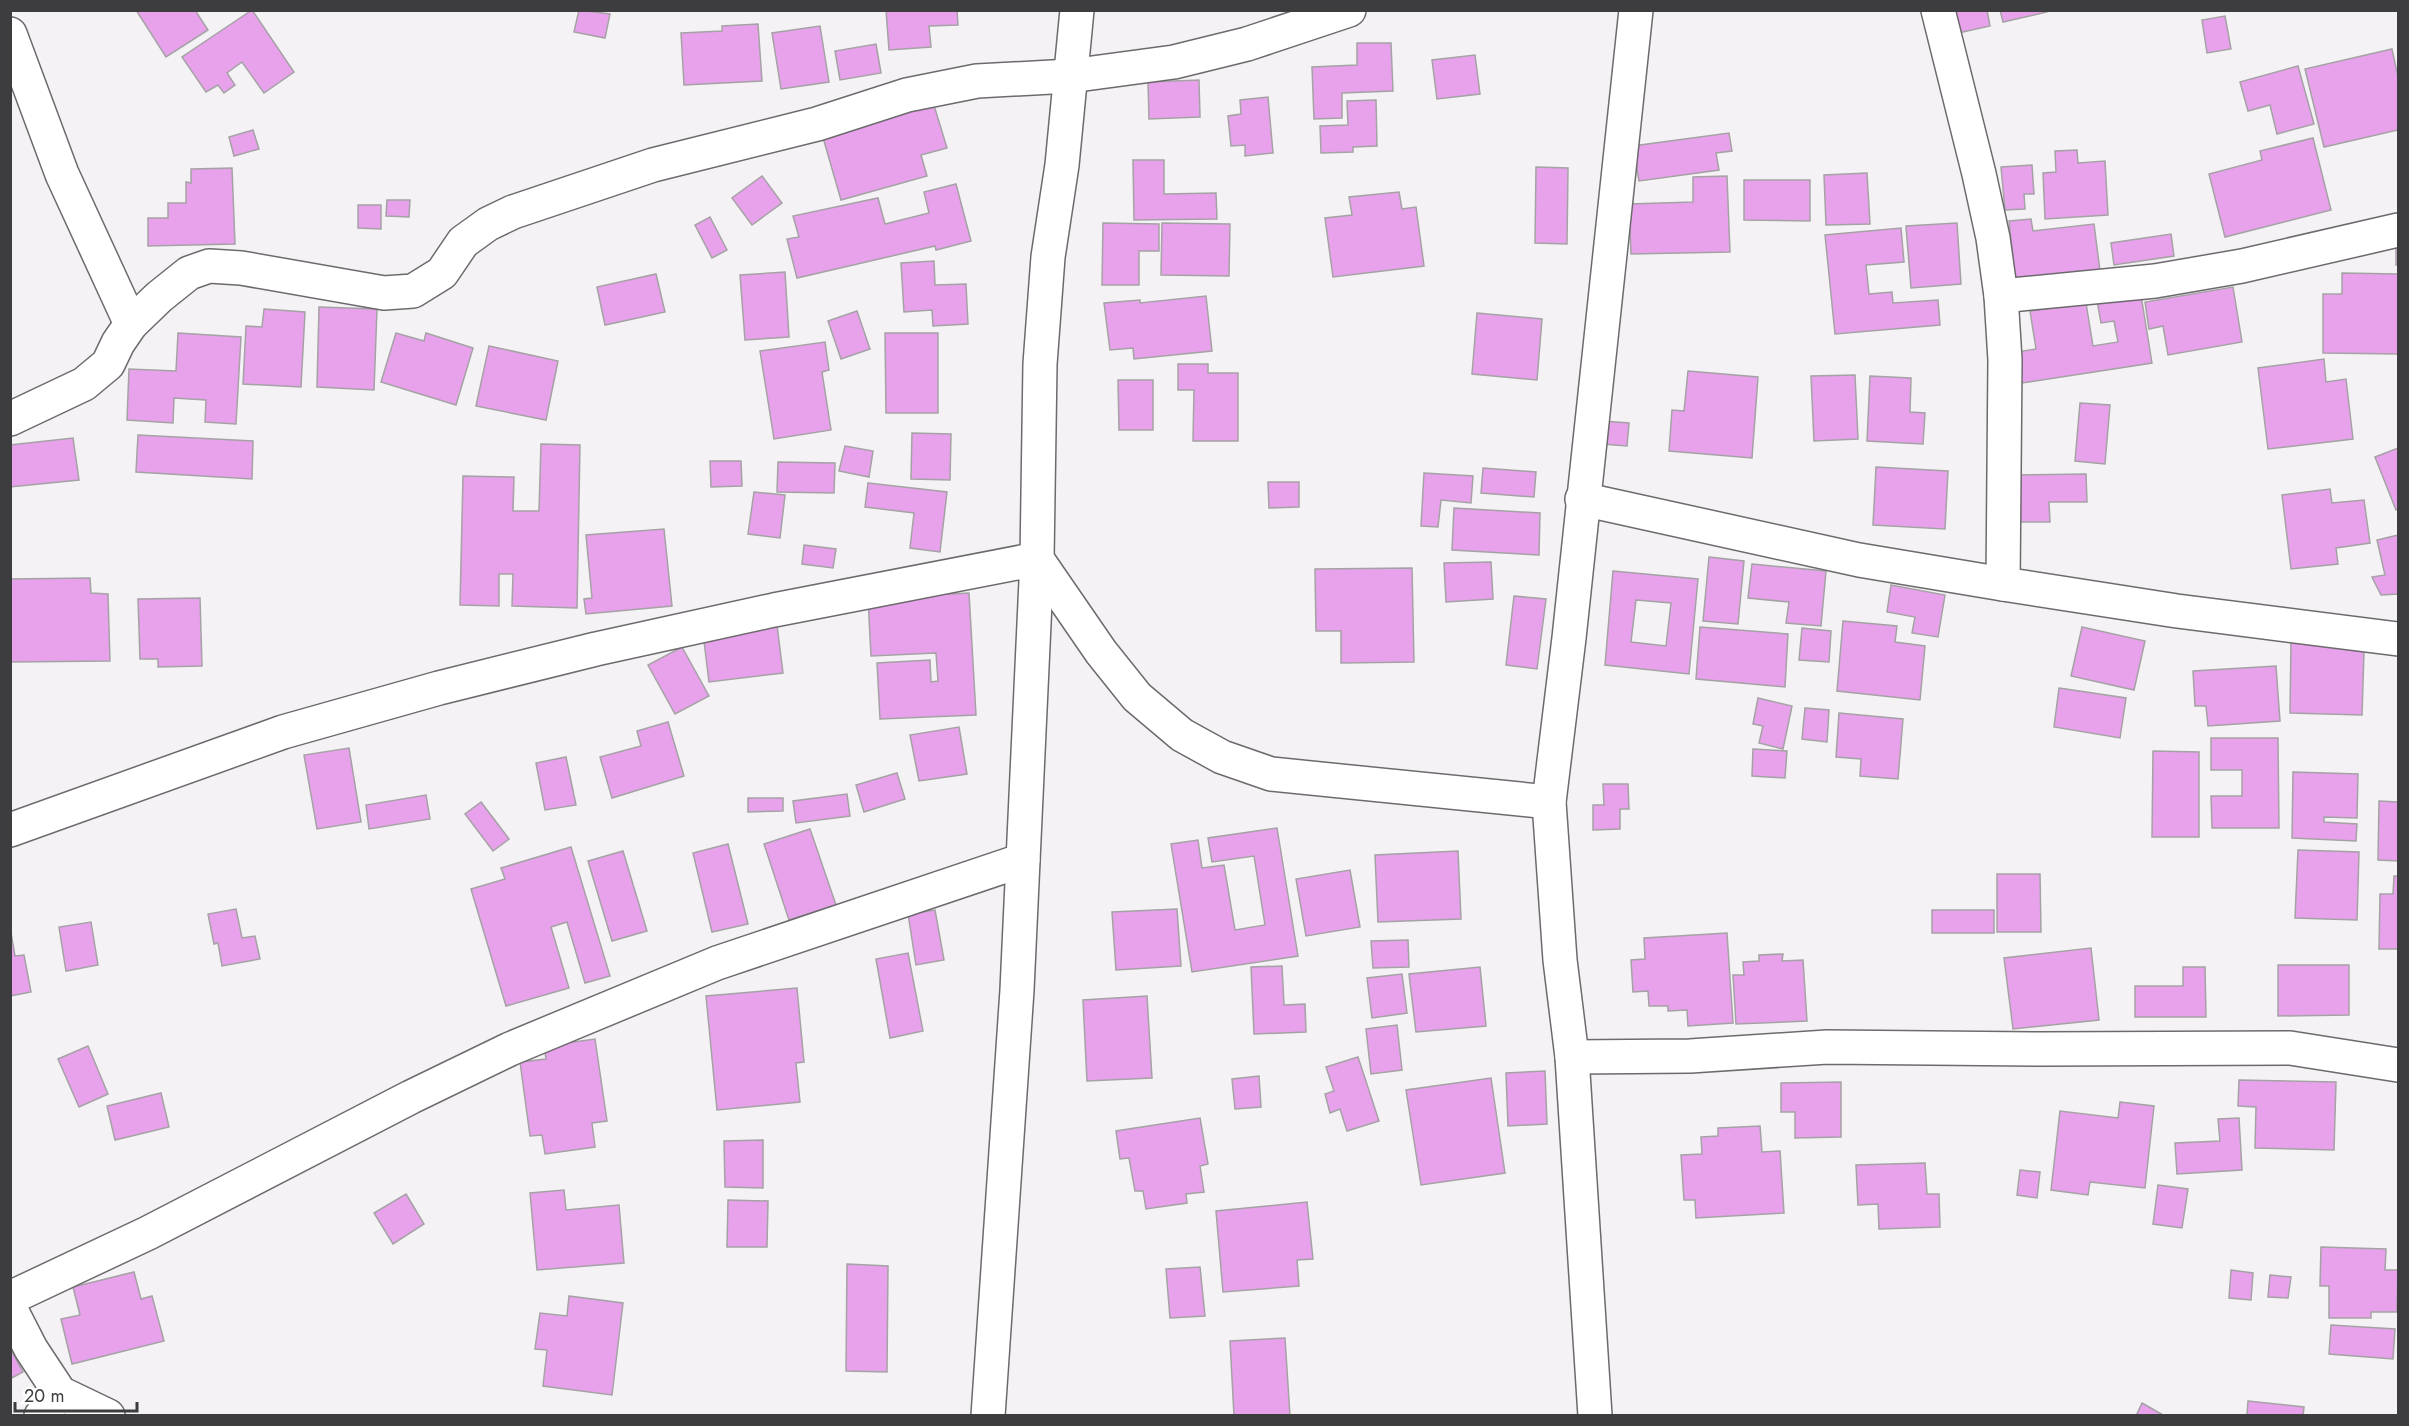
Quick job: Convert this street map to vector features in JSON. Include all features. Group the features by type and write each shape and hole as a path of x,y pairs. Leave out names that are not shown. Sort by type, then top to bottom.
{"street":[{"path":"988,1416 1014,1049 1037,559 1040,364 1048,257 1062,165 1077,10"},
{"path":"10,419 84,384 108,364 131,324 159,297 189,273 209,266 241,268 384,293 413,291 442,273 463,242 488,224 513,212 653,165 817,124 907,95 977,81 1070,76 1174,62 1247,44 1349,10"},
{"path":"1595,1416 1572,1057 1560,960 1549,802 1568,649 1582,499 1636,10"},
{"path":"1938,10 1979,174 1993,238 2001,296 2005,360 2003,584"},
{"path":"10,34 62,174 131,324"},
{"path":"2001,296 2155,281 2242,266 2398,230"},
{"path":"1582,499 1859,560 2189,613 2398,639"},
{"path":"1037,559 1101,652 1137,697 1182,735 1222,757 1271,774 1549,802"},
{"path":"10,830 283,732 439,688 596,649 752,615 1037,559"},
{"path":"10,1298 148,1233 411,1096 510,1049 717,963 1023,860"},
{"path":"1572,1057 1690,1056 1827,1047 2290,1048 2398,1065"},
{"path":"10,1308 31,1349 51,1404 108,1416"}],"building":[{"path":"136,10 195,10 208,30 166,57"},
{"path":"252,10 294,72 264,93 242,62 227,73 235,85 224,93 218,85 206,92 182,57"},
{"path":"579,10 610,14 605,38 574,32"},
{"path":"886,10 957,10 958,25 929,26 931,47 889,50"},
{"path":"1953,10 1987,10 1990,26 1958,33"},
{"path":"2000,10 2047,10 2047,12 2003,22"},
{"path":"2225,16 2231,49 2207,53 2202,20"},
{"path":"758,24 762,81 684,85 681,33 722,31 722,26"},
{"path":"820,26 829,82 781,89 772,33"},
{"path":"1357,43 1391,43 1393,91 1342,93 1342,118 1314,119 1312,67 1357,65"},
{"path":"876,44 881,73 840,80 835,51"},
{"path":"2392,49 2398,77 2398,130 2324,147 2305,69"},
{"path":"1475,55 1480,94 1437,99 1432,60"},
{"path":"2298,66 2314,124 2277,134 2270,105 2248,111 2240,82"},
{"path":"1199,80 1200,117 1149,119 1148,82"},
{"path":"1268,97 1273,153 1245,156 1245,145 1231,146 1228,116 1241,114 1240,100"},
{"path":"1376,100 1377,146 1353,147 1353,152 1321,153 1320,126 1348,125 1347,101"},
{"path":"933,102 947,148 921,155 927,176 841,200 822,134"},
{"path":"253,130 259,149 234,156 229,137"},
{"path":"1729,133 1732,151 1716,153 1719,170 1639,181 1633,146"},
{"path":"2313,138 2331,210 2225,237 2209,174 2262,160 2260,151"},
{"path":"2077,150 2078,163 2105,161 2108,215 2045,219 2043,173 2056,172 2055,151"},
{"path":"1133,160 1164,160 1164,194 1216,193 1217,219 1134,220"},
{"path":"2032,165 2034,194 2024,194 2025,209 2005,210 2001,167"},
{"path":"1536,167 1568,168 1567,244 1535,243"},
{"path":"232,168 235,244 148,246 148,218 168,218 168,203 186,203 186,182 191,183 191,169"},
{"path":"1867,173 1870,224 1826,225 1824,175"},
{"path":"762,176 782,203 752,225 732,198"},
{"path":"1727,176 1730,252 1631,254 1629,204 1693,202 1693,177"},
{"path":"1744,180 1810,180 1810,221 1744,220"},
{"path":"956,184 971,241 936,250 935,246 797,278 787,239 799,237 793,216 878,198 885,224 929,213 924,192"},
{"path":"1399,192 1402,209 1416,207 1424,266 1333,277 1325,218 1352,215 1349,197"},
{"path":"387,200 410,200 409,217 386,216"},
{"path":"358,205 381,205 381,229 358,228"},
{"path":"710,217 727,250 712,258 695,225"},
{"path":"2031,219 2033,231 2094,224 2100,271 2015,279 2009,221"},
{"path":"1103,223 1159,224 1159,251 1139,251 1139,285 1102,285"},
{"path":"1162,223 1230,224 1229,276 1161,275"},
{"path":"1957,223 1961,284 1911,288 1906,226"},
{"path":"1901,228 1904,262 1866,265 1869,294 1892,292 1893,303 1938,300 1940,325 1835,334 1825,235"},
{"path":"2171,234 2174,256 2114,265 2111,243"},
{"path":"2396,245 2398,245 2398,265 2396,265"},
{"path":"934,261 935,285 966,284 968,324 933,326 932,310 904,312 901,263"},
{"path":"785,272 789,337 745,340 740,275"},
{"path":"2342,273 2398,274 2398,354 2323,353 2323,294 2342,294"},
{"path":"656,274 665,312 605,325 597,287"},
{"path":"2233,287 2242,342 2168,355 2163,326 2149,329 2145,302"},
{"path":"2141,295 2152,363 2022,383 2017,352 2036,349 2030,311 2086,303 2093,346 2118,342 2114,321 2101,323 2097,301"},
{"path":"1206,296 1212,351 1134,359 1133,348 1110,350 1104,303 1140,300 1140,303"},
{"path":"319,307 377,309 374,390 317,387"},
{"path":"264,309 305,312 301,387 243,384 246,326 262,327"},
{"path":"857,311 870,349 841,359 828,321"},
{"path":"1477,313 1542,319 1537,380 1472,374"},
{"path":"178,333 241,337 236,424 205,422 206,400 174,398 173,423 127,420 129,369 176,371"},
{"path":"396,333 424,341 426,333 473,348 456,405 381,382"},
{"path":"885,333 938,333 938,413 886,413"},
{"path":"825,342 829,370 822,372 831,430 774,439 760,351"},
{"path":"489,346 558,361 546,420 476,406"},
{"path":"2324,359 2326,382 2346,379 2353,439 2268,449 2258,368"},
{"path":"1178,364 1208,364 1208,373 1238,373 1238,441 1193,441 1194,390 1178,390"},
{"path":"1688,371 1758,377 1752,458 1669,451 1672,410 1684,411"},
{"path":"1855,375 1858,439 1814,441 1811,376"},
{"path":"1870,376 1911,378 1910,412 1925,413 1923,444 1867,441"},
{"path":"1118,380 1153,380 1153,430 1119,430"},
{"path":"2080,403 2110,405 2105,464 2075,461"},
{"path":"1603,421 1629,423 1627,446 1602,444"},
{"path":"912,433 951,434 950,480 911,479"},
{"path":"138,435 253,441 252,479 136,472"},
{"path":"73,438 79,480 10,487 10,445"},
{"path":"541,444 580,445 577,608 512,606 513,574 499,574 499,606 460,605 463,476 514,477 513,511 539,511"},
{"path":"845,446 873,451 869,477 839,471"},
{"path":"2398,448 2398,509 2396,510 2375,457"},
{"path":"710,461 741,461 742,486 711,487"},
{"path":"778,462 835,463 834,493 777,492"},
{"path":"1876,467 1948,471 1945,529 1873,525"},
{"path":"1483,468 1536,472 1534,497 1481,493"},
{"path":"1424,473 1473,476 1471,503 1441,500 1438,527 1421,526"},
{"path":"2086,474 2087,502 2049,502 2050,522 2017,522 2015,475"},
{"path":"1268,482 1299,482 1299,507 1269,508"},
{"path":"868,483 947,492 940,552 910,548 914,513 865,507"},
{"path":"2330,489 2332,503 2364,500 2370,543 2336,548 2338,564 2291,569 2282,495"},
{"path":"754,492 785,495 780,538 748,534"},
{"path":"1454,508 1540,513 1539,555 1452,550"},
{"path":"664,529 672,606 586,614 584,599 592,598 586,535"},
{"path":"2398,535 2398,594 2381,595 2372,577 2385,575 2377,540"},
{"path":"804,545 836,549 833,568 802,564"},
{"path":"1709,557 1744,561 1738,624 1703,621"},
{"path":"1491,562 1493,599 1446,602 1444,563"},
{"path":"1752,564 1826,571 1821,626 1786,623 1789,602 1748,598"},
{"path":"1412,568 1414,662 1341,663 1341,631 1316,631 1315,569"},
{"path":"1613,571 1698,579 1689,674 1605,665","holes":["1636,600 1671,603 1666,646 1631,642"]},
{"path":"90,578 91,593 108,594 110,661 10,662 10,579"},
{"path":"1891,585 1945,595 1938,637 1912,633 1915,617 1887,612"},
{"path":"969,593 976,715 880,719 877,663 930,660 931,682 938,681 936,653 871,656 868,598"},
{"path":"1514,596 1546,599 1537,669 1506,665"},
{"path":"200,598 202,666 158,667 158,659 140,659 138,599"},
{"path":"1843,621 1897,626 1895,642 1925,646 1920,700 1837,691"},
{"path":"777,625 783,673 709,682 703,633"},
{"path":"1700,627 1788,634 1785,687 1696,679"},
{"path":"2082,627 2145,641 2134,690 2071,676"},
{"path":"1802,628 1831,631 1829,662 1799,660"},
{"path":"2291,640 2349,642 2348,650 2364,651 2362,715 2290,713"},
{"path":"682,647 709,696 675,714 648,665"},
{"path":"2276,666 2280,721 2208,726 2206,706 2195,706 2193,671"},
{"path":"2059,688 2126,698 2120,738 2054,727"},
{"path":"1758,698 1792,706 1783,749 1759,743 1763,726 1753,724"},
{"path":"1805,708 1829,710 1827,742 1802,739"},
{"path":"1839,713 1903,719 1898,779 1860,776 1861,759 1836,757"},
{"path":"668,722 684,776 612,798 600,757 641,746 637,731"},
{"path":"959,727 967,774 919,781 910,735"},
{"path":"2211,738 2278,738 2279,828 2212,828 2211,796 2242,796 2242,770 2211,770"},
{"path":"349,748 361,822 317,829 304,755"},
{"path":"1753,749 1787,751 1785,778 1752,776"},
{"path":"2153,751 2199,752 2199,837 2152,837"},
{"path":"566,757 576,805 545,810 536,763"},
{"path":"2293,772 2358,774 2357,818 2324,817 2324,822 2357,824 2356,841 2292,838"},
{"path":"897,773 905,799 864,812 856,785"},
{"path":"1603,784 1628,784 1629,809 1620,809 1620,829 1593,830 1593,805 1604,805"},
{"path":"847,794 850,816 796,823 793,801"},
{"path":"426,795 430,819 369,829 366,805"},
{"path":"748,798 783,798 783,811 748,812"},
{"path":"2379,801 2398,802 2398,861 2378,860"},
{"path":"481,802 509,839 493,851 465,814"},
{"path":"1277,828 1298,956 1192,972 1171,844 1198,840 1202,868 1224,865 1235,930 1265,925 1254,856 1212,862 1208,838"},
{"path":"810,829 836,905 789,920 764,844"},
{"path":"728,844 748,924 712,932 693,853"},
{"path":"571,847 610,976 585,983 567,922 551,927 569,988 506,1006 471,889 505,879 501,868"},
{"path":"2298,850 2359,852 2357,920 2295,918"},
{"path":"623,851 647,931 612,941 588,861"},
{"path":"1458,851 1461,919 1378,922 1375,855"},
{"path":"1350,870 1360,927 1306,936 1296,879"},
{"path":"1997,874 2040,874 2041,932 1997,932"},
{"path":"2394,876 2398,876 2398,949 2379,949 2380,894 2393,894"},
{"path":"236,909 242,938 255,936 260,959 222,966 218,943 214,944 208,914"},
{"path":"1177,909 1181,966 1116,970 1112,912"},
{"path":"935,910 944,960 916,965 908,914"},
{"path":"1932,910 1994,910 1994,933 1932,933"},
{"path":"91,922 98,965 66,971 59,927"},
{"path":"10,927 15,956 24,955 31,992 10,996"},
{"path":"1727,933 1733,1023 1688,1026 1687,1010 1668,1011 1668,1006 1649,1006 1648,991 1633,992 1631,960 1645,959 1644,938"},
{"path":"1408,940 1409,967 1373,968 1371,941"},
{"path":"2091,948 2099,1020 2013,1029 2004,958"},
{"path":"908,953 923,1031 890,1038 876,959"},
{"path":"1783,954 1782,961 1803,960 1807,1021 1736,1024 1733,975 1744,975 1743,962 1759,961 1759,955"},
{"path":"2278,965 2349,965 2349,1015 2278,1016"},
{"path":"1282,966 1284,1005 1305,1004 1306,1032 1254,1034 1251,967"},
{"path":"1480,967 1486,1026 1416,1032 1409,974"},
{"path":"2183,967 2205,967 2206,1017 2135,1017 2135,986 2183,986"},
{"path":"1402,974 1407,1013 1372,1018 1367,978"},
{"path":"797,988 804,1062 796,1063 800,1102 717,1110 706,996"},
{"path":"1147,996 1152,1078 1087,1081 1083,1000"},
{"path":"1397,1025 1402,1070 1371,1074 1366,1029"},
{"path":"595,1039 607,1121 592,1123 595,1147 545,1154 542,1135 530,1136 520,1062 546,1059 544,1046"},
{"path":"88,1046 108,1094 79,1107 58,1059"},
{"path":"1358,1057 1379,1121 1347,1131 1340,1109 1330,1113 1325,1094 1334,1091 1326,1067"},
{"path":"1545,1071 1547,1124 1508,1126 1506,1073"},
{"path":"1259,1076 1261,1107 1235,1109 1232,1079"},
{"path":"1491,1078 1505,1173 1421,1185 1406,1090"},
{"path":"2239,1080 2336,1082 2334,1150 2255,1148 2256,1107 2238,1106"},
{"path":"1841,1082 1841,1137 1795,1138 1795,1112 1781,1112 1781,1083"},
{"path":"161,1093 169,1127 115,1140 107,1106"},
{"path":"2120,1102 2154,1106 2145,1188 2090,1182 2088,1195 2051,1190 2060,1111 2118,1118"},
{"path":"1200,1118 1208,1164 1200,1166 1204,1192 1186,1194 1187,1203 1146,1209 1143,1191 1135,1191 1129,1158 1120,1159 1116,1131"},
{"path":"2239,1118 2242,1170 2177,1174 2175,1143 2220,1141 2218,1119"},
{"path":"1760,1126 1762,1152 1780,1151 1784,1213 1696,1218 1695,1200 1684,1200 1681,1155 1702,1154 1701,1137 1718,1136 1718,1128"},
{"path":"763,1140 763,1188 725,1187 724,1141"},
{"path":"1925,1163 1927,1194 1939,1194 1940,1227 1879,1229 1878,1204 1858,1205 1856,1165"},
{"path":"2020,1170 2040,1172 2037,1198 2017,1195"},
{"path":"2158,1185 2188,1189 2182,1228 2153,1224"},
{"path":"564,1190 566,1210 619,1205 624,1263 537,1270 530,1193"},
{"path":"406,1194 424,1224 393,1244 374,1213"},
{"path":"728,1200 768,1201 767,1247 727,1247"},
{"path":"1307,1202 1313,1259 1297,1260 1299,1286 1223,1292 1216,1211"},
{"path":"2321,1247 2386,1249 2385,1270 2398,1270 2397,1312 2371,1312 2371,1318 2329,1318 2329,1286 2320,1286"},
{"path":"847,1264 888,1266 887,1372 846,1371"},
{"path":"1200,1267 1205,1316 1170,1318 1166,1269"},
{"path":"2231,1270 2253,1273 2251,1300 2229,1298"},
{"path":"134,1272 141,1299 152,1296 164,1341 72,1364 61,1319 80,1315 73,1287"},
{"path":"2270,1275 2291,1277 2288,1298 2268,1297"},
{"path":"569,1296 623,1303 612,1395 543,1386 547,1350 535,1349 540,1313 567,1316"},
{"path":"2331,1325 2395,1329 2393,1359 2329,1354"},
{"path":"1285,1338 1290,1416 1234,1416 1230,1341"},
{"path":"10,1348 23,1372 10,1379"},
{"path":"2248,1401 2304,1407 2303,1416 2247,1416"},
{"path":"2142,1403 2163,1415 2163,1416 2136,1416"}]}
